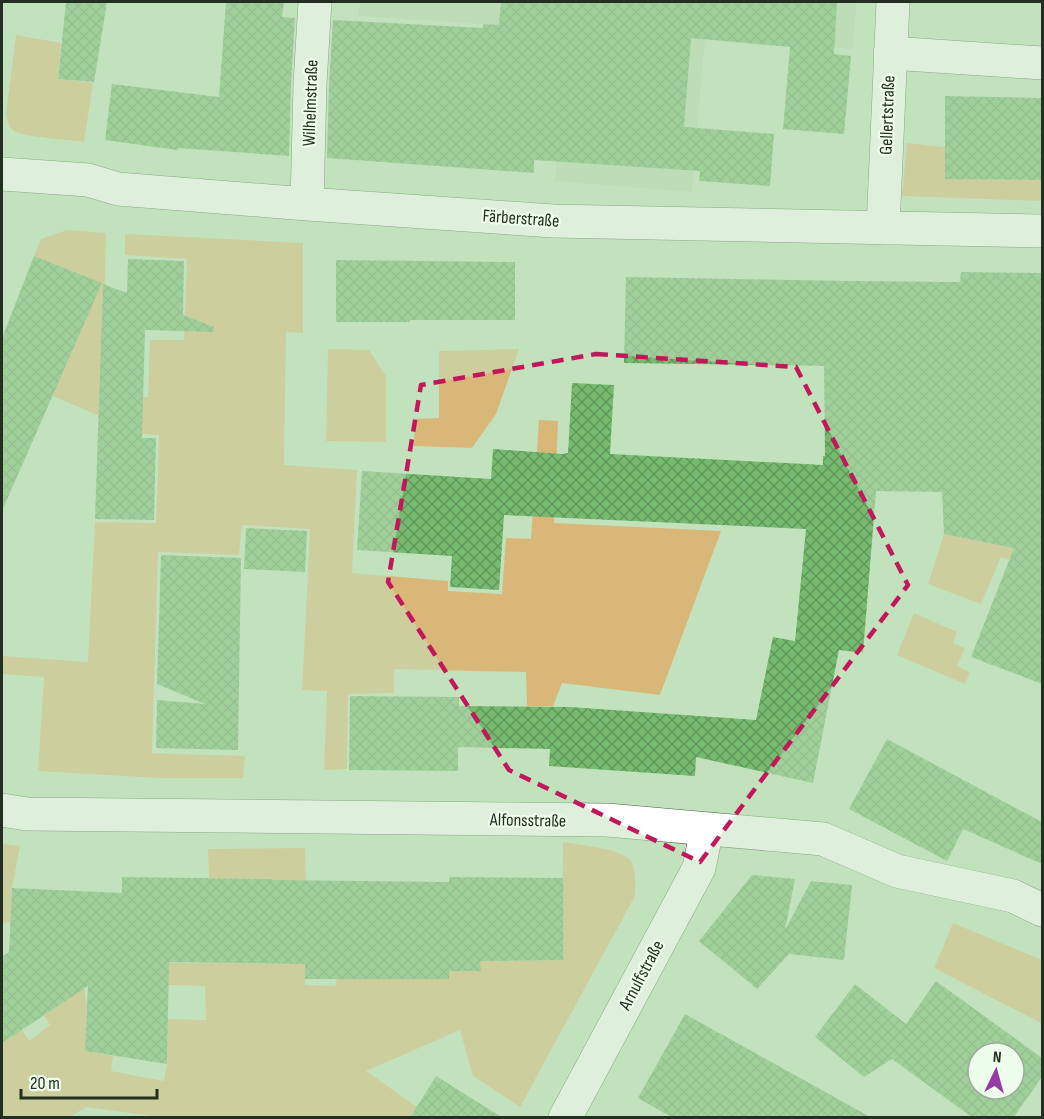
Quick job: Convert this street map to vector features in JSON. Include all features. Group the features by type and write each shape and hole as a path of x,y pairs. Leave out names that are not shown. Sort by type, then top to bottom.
{"street":[{"name":"Wilhelmstraße","path":"307,204 315,2"},
{"name":"Gellertstraße","path":"883,228 893,2"},
{"path":"890,53 1042,63"},
{"name":"Färberstraße","path":"2,174 88,180 118,189 553,221 1042,231"},
{"name":"Alfonsstraße","path":"2,810 27,814 607,820 823,838 897,871 1013,896 1042,910"},
{"name":"Arnulfstraße","path":"565,1118 699,868 708,829"}],"highlighted area":[{"path":"596,354 796,367 908,585 700,862 509,770 388,582 421,385"}],"shaded area":[{"path":"360,2 857,2 852,50 705,39 692,192 555,181 564,30 358,16"},
{"path":"16,35 61,43 58,79 93,83 84,142 26,135 10,128 6,114"},
{"path":"907,143 945,147 945,179 1042,180 1042,201 902,196"},
{"path":"67,230 106,233 102,417 46,393 91,279 34,256 41,239"},
{"path":"125,234 303,243 303,333 286,332 284,465 357,470 352,573 448,581 448,591 502,594 506,538 531,539 539,420 558,421 554,523 721,531 660,695 562,683 553,706 527,706 526,672 394,669 394,693 348,694 347,769 324,770 327,691 302,690 310,529 242,525 239,555 158,552 152,753 245,756 243,778 159,778 38,771 44,677 2,674 2,656 88,662 95,522 156,523 159,435 125,433 125,397 148,397 150,340 184,340 187,259 125,255"},
{"path":"328,349 369,350 386,376 386,442 326,441"},
{"path":"519,349 496,414 472,448 414,446 415,419 439,418 439,351"},
{"path":"944,534 1023,549 1024,565 1001,557 981,604 928,584"},
{"path":"914,613 957,632 953,643 965,648 957,666 970,672 965,684 897,655"},
{"path":"563,842 609,850 625,856 634,868 635,896 520,1107 473,1076 460,1030 366,1071 417,1107 410,1117 153,1118 152,1116 86,1107 70,1117 2,1118 2,1043 22,1029 29,1041 50,1025 28,991 81,971 87,1007 85,1051 113,1056 111,1071 164,1081 167,1064 168,1019 206,1020 205,986 167,985 152,962 271,964 272,879 209,878 208,849 305,848 305,985 335,986 337,979 448,979 449,971 480,971 480,961 562,960"},
{"path":"2,844 20,846 12,888 11,921 2,924"},
{"path":"953,923 1042,960 1041,1023 934,968"}],"building":[{"path":"66,2 107,2 94,82 58,79"},
{"path":"226,2 284,2 282,17 295,18 289,156 178,148 177,150 105,140 112,84 219,97"},
{"path":"501,2 837,2 834,54 851,56 844,134 783,129 790,47 691,38 684,127 774,134 770,186 699,181 700,171 534,160 534,173 327,158 333,20 483,28 483,24 499,25"},
{"path":"945,96 1042,98 1042,180 945,179"},
{"path":"34,256 102,283 2,511 2,338"},
{"path":"128,259 184,261 183,315 214,327 213,332 145,330 142,438 156,438 154,520 95,519 103,284 127,293"},
{"path":"336,260 515,262 515,320 336,322"},
{"path":"961,272 1042,273 1042,684 971,657 1014,548 944,534 942,492 876,491 863,653 839,650 813,783 696,757 695,776 549,766 550,749 458,747 458,771 349,770 350,696 459,697 459,706 570,707 756,720 773,637 795,641 806,529 504,515 499,590 450,587 452,556 357,550 362,471 491,479 493,449 568,453 572,383 614,385 610,454 823,465 823,456 825,456 824,366 624,363 626,277 960,282"},
{"path":"246,528 307,531 305,572 244,569"},
{"path":"161,555 241,558 238,750 156,748 157,700 205,704 157,684"},
{"path":"887,739 1042,822 1042,864 963,829 947,861 849,809"},
{"path":"752,875 795,879 785,930 811,881 852,885 844,960 789,954 757,989 699,941"},
{"path":"122,877 449,882 449,877 563,878 563,960 480,961 481,971 449,971 449,979 305,979 305,964 169,962 167,1064 85,1051 88,986 2,1043 2,957 9,952 12,888 122,893"},
{"path":"936,981 1019,1041 966,1041 966,1101 1025,1101 1013,1118 973,1118 892,1059 864,1077 815,1037 855,984 906,1024"},
{"path":"685,1014 872,1118 673,1118 638,1098"},
{"path":"1026,1046 1042,1058 1042,1077 1026,1100"},
{"path":"436,1076 503,1118 410,1118"}]}
